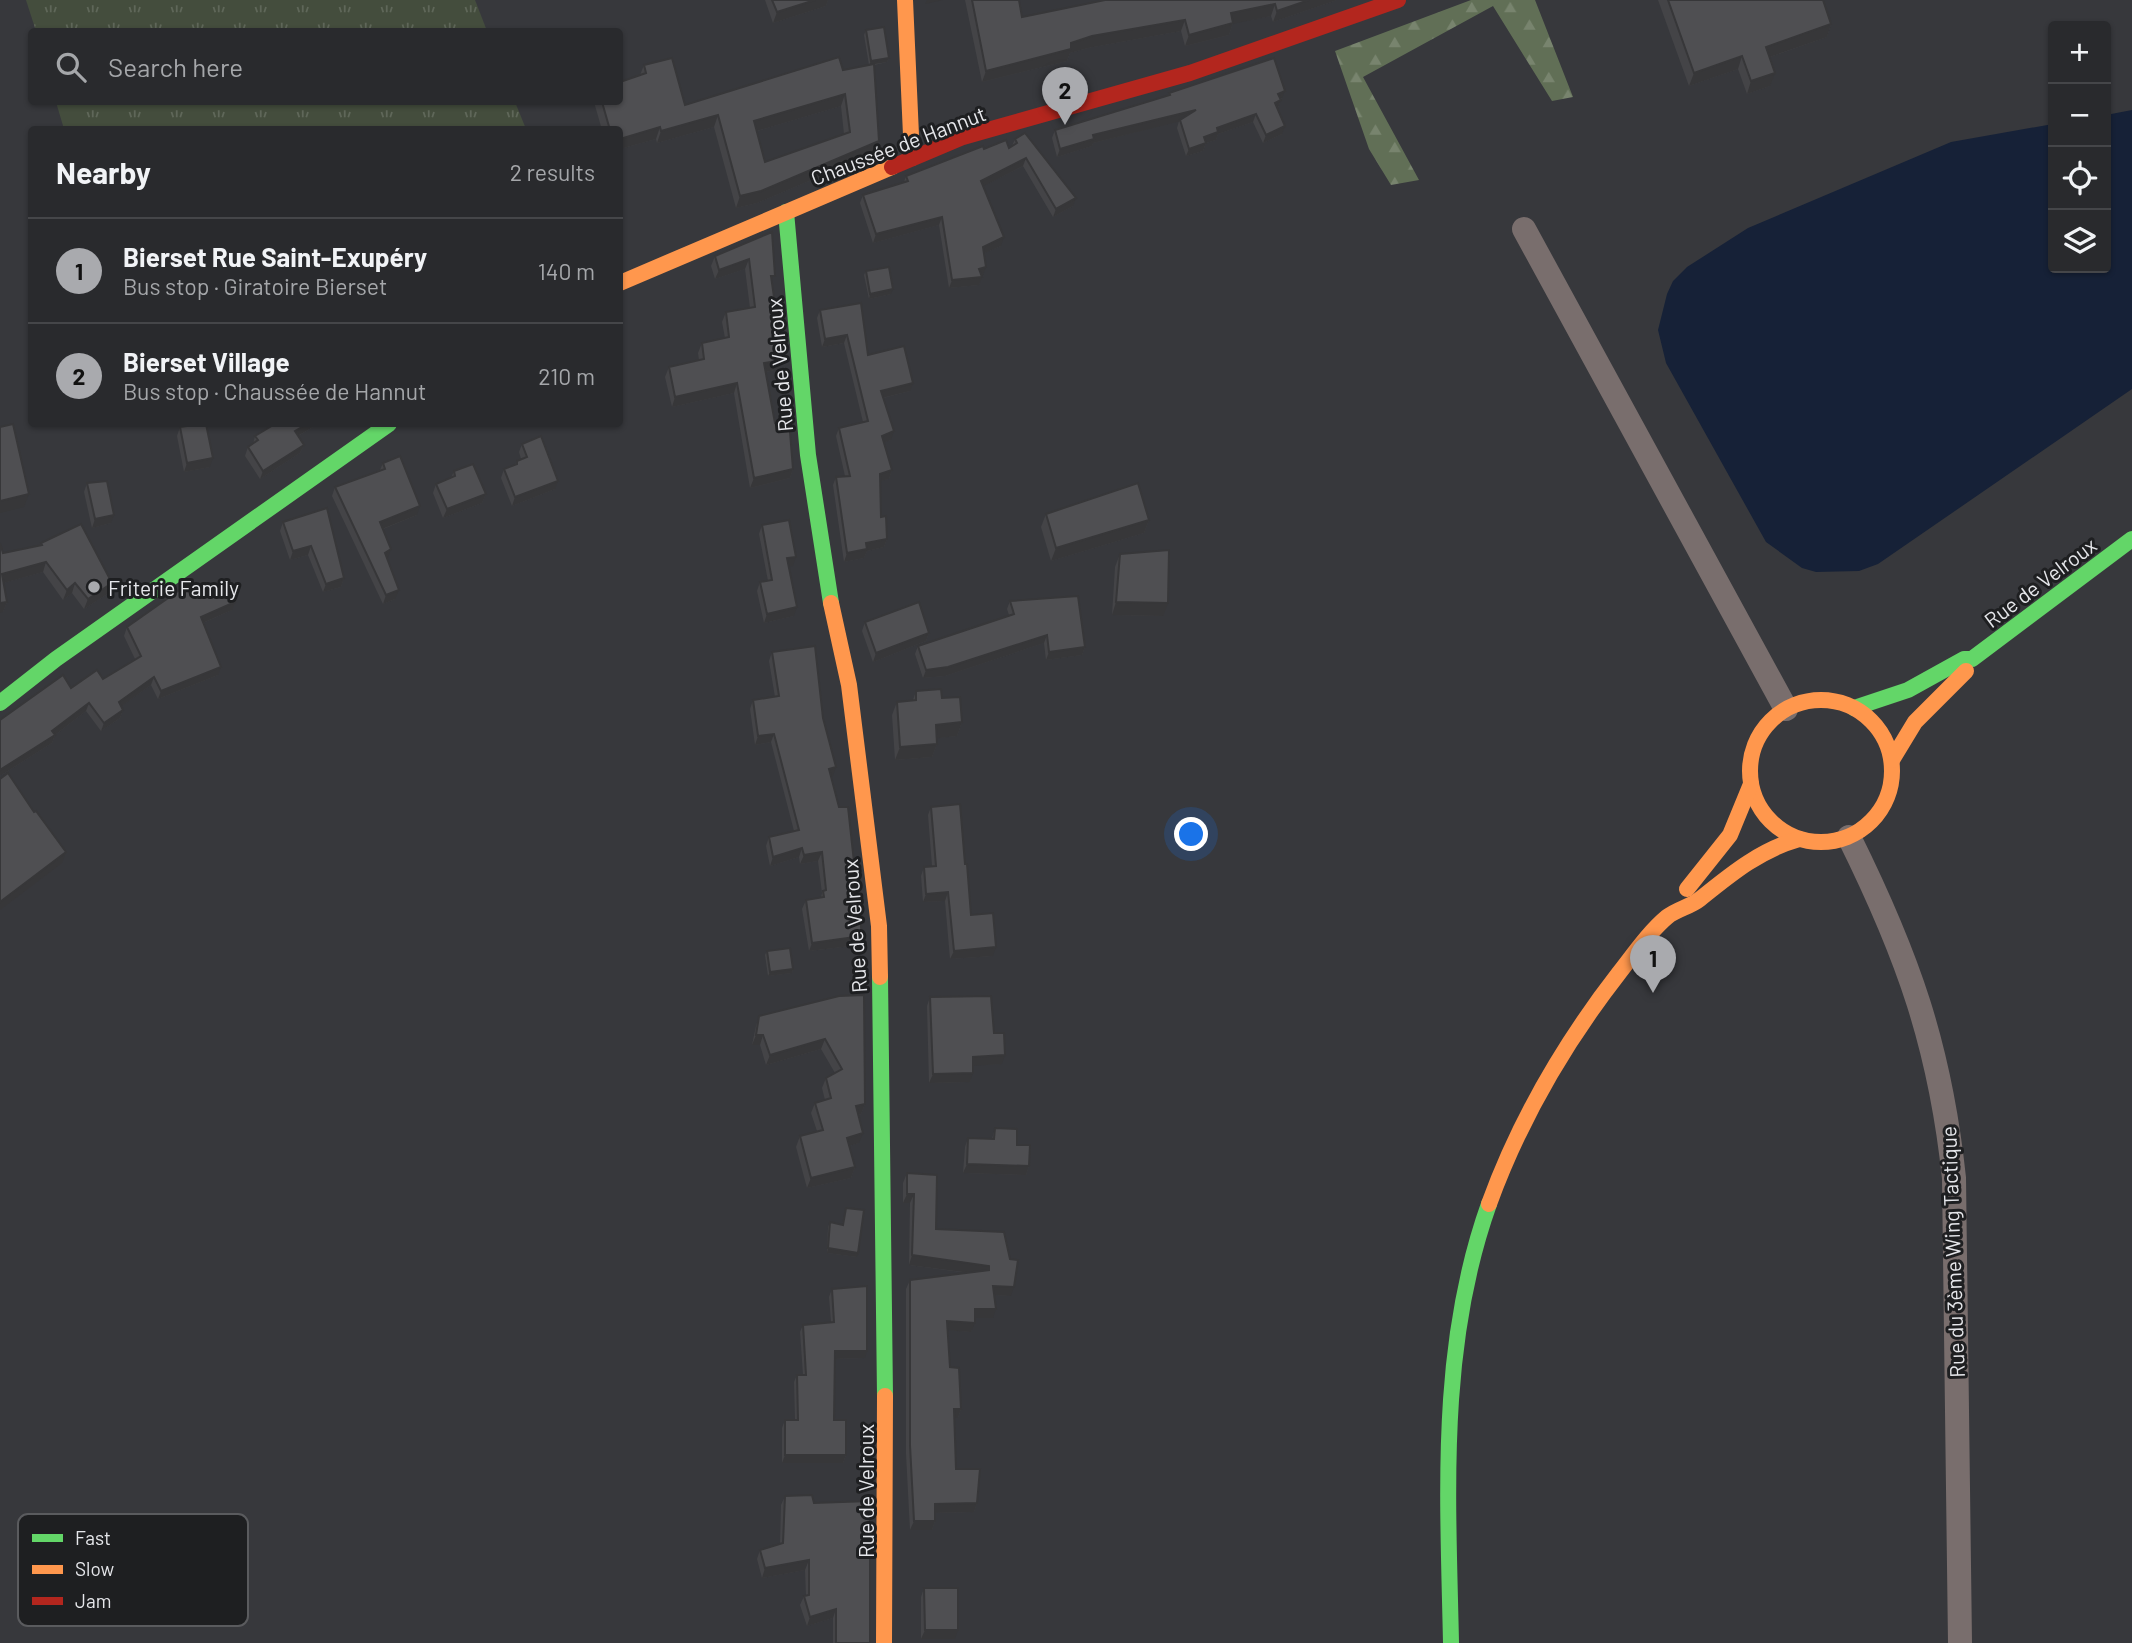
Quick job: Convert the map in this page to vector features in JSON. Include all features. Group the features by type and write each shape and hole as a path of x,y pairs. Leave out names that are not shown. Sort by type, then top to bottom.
{"street":[{"path":"905,0 912,158"},
{"name":"Chaussée de Hannut","path":"623,282 963,137 1190,73 1398,0"},
{"name":"Rue de Velroux","path":"786,212 808,455 827,580 849,685 879,926 887,1525 884,1643"},
{"path":"1524,229 1786,709"},
{"path":"0,703 56,659 385,427"},
{"name":"Rue de Velroux","path":"1892,760 1915,722 1969,667 1972,659 2132,539"},
{"name":"Rue de Velroux","path":"1854,708 1887,699 1964,659 1972,659"},
{"path":"1820,701 1832,701 1854,708 1872,721 1885,739 1892,760 1892,784 1884,806 1869,824 1849,837 1816,843 1782,831 1767,818 1757,802 1751,784 1750,766 1757,741 1772,720 1786,709 1820,701"},
{"path":"1674,913 1678,899 1734,828 1751,784"},
{"name":"Rue du 3ème Wing Tactique","path":"1849,837 1887,914 1916,989 1935,1056 1948,1126 1954,1178 1960,1643"},
{"path":"1451,1643 1449,1397 1458,1329 1476,1244 1504,1163 1543,1084 1610,984 1674,913 1692,905 1762,852 1799,839"}],"green space":[{"path":"26,0 475,0 486,28 35,28"},
{"path":"1471,0 1535,0 1573,97 1552,101 1493,6 1363,77 1419,180 1391,185 1369,149 1335,51"},
{"path":"57,105 516,105 525,126 63,126"}],"water":[{"path":"2132,110 2132,389 1878,564 1859,571 1816,572 1802,568 1766,542 1666,363 1658,330 1673,281 1687,267 1748,228 1951,142 2048,125 2048,273 2111,273 2111,114"}],"building":[{"path":"772,0 815,0 777,12"},
{"path":"972,0 1019,0 1022,17 1105,0 1309,0 1277,11 1275,4 1231,13 1233,23 1189,35 1185,20 1092,36 1071,43 1071,49 986,71"},
{"path":"1668,0 1823,0 1831,24 1766,47 1775,73 1751,81 1742,56 1694,73"},
{"path":"884,27 889,58 871,61 866,30"},
{"path":"839,57 843,70 874,64 879,141 761,191 740,196 718,115 623,138 623,126 609,126 603,105 623,105 623,81 646,73 644,65 672,58 685,105","holes":["845,94 850,132 765,162 754,121"]},
{"path":"1274,58 1285,91 1278,94 1281,100 1275,103 1285,126 1266,135 1256,114 1217,128 1218,132 1204,137 1206,143 1189,149 1180,120 1196,110 1093,135 1094,139 1060,149 1055,130 1170,95 1169,93"},
{"path":"1025,133 1076,198 1056,209 1026,158 981,181 1004,237 983,247 986,267 979,269 982,277 952,280 942,217 876,234 863,195 908,181 906,176 983,146 984,149 1006,140 1009,148 1017,143 1015,139"},
{"path":"772,232 775,276 771,276 783,360 764,363 775,423 789,420 793,469 754,478 737,383 675,397 669,367 704,359 702,343 729,337 726,312 755,307 749,259 719,270 715,256"},
{"path":"889,267 893,289 870,294 866,271"},
{"path":"861,303 868,355 904,346 913,383 881,391 894,431 882,436 892,470 880,474 881,517 886,516 887,539 866,543 867,549 847,553 836,477 850,476 839,428 868,421 847,335 825,339 820,310"},
{"path":"13,424 29,494 0,501 0,427"},
{"path":"180,427 207,427 213,458 187,463"},
{"path":"270,427 302,427 295,431 304,445 263,471 248,447 258,440 255,436"},
{"path":"541,436 558,481 515,497 504,469 527,457 522,444"},
{"path":"400,456 420,506 380,522 391,549 385,553 399,590 386,595 335,487 385,469 383,463"},
{"path":"473,464 486,494 447,509 436,484 455,476 454,471"},
{"path":"107,481 114,515 95,519 87,483"},
{"path":"1138,483 1149,520 1056,548 1046,514"},
{"path":"327,508 344,578 326,584 311,546 293,551 283,522"},
{"path":"789,520 796,557 787,558 797,607 767,614 760,582 772,580 762,525"},
{"path":"81,524 112,583 88,599 75,583 67,590 46,562 2,574 7,602 0,603 0,543 3,553 42,545 41,543"},
{"path":"1169,550 1168,603 1116,602 1120,554"},
{"path":"226,580 235,602 201,617 221,667 161,691 154,677 119,702 123,710 104,723 89,703 52,731 55,735 0,770 0,720 63,675 71,688 97,670 103,679 141,656 127,627 181,589 187,587 191,595"},
{"path":"1078,596 1085,647 1049,652 1047,635 948,667 926,670 918,646 1014,614 1010,601"},
{"path":"919,602 929,633 876,653 865,622"},
{"path":"815,646 823,718 836,767 829,769 839,807 848,807 862,936 812,943 806,900 824,897 823,891 826,890 822,852 804,855 802,848 773,857 769,837 799,830 774,734 758,736 753,700 779,696 772,652"},
{"path":"941,689 942,698 960,697 962,722 936,725 937,744 900,747 897,702 916,700 916,691"},
{"path":"8,773 34,812 36,811 66,852 0,902 0,779"},
{"path":"960,804 971,915 993,913 996,947 954,951 948,892 926,894 924,867 936,866 931,807"},
{"path":"790,948 793,969 770,972 767,951"},
{"path":"864,995 865,1104 856,1106 863,1133 847,1138 855,1167 811,1178 800,1136 823,1130 815,1103 831,1098 826,1078 842,1069 825,1039 770,1055 763,1035 756,1035 759,1016 839,996"},
{"path":"991,996 994,1033 1004,1033 1005,1055 973,1057 973,1073 933,1074 930,997"},
{"path":"995,1128 1017,1129 1017,1145 1030,1145 1029,1166 967,1164 968,1138 994,1139"},
{"path":"907,1173 937,1175 936,1229 1004,1232 1010,1259 1018,1260 1014,1287 993,1286 996,1309 975,1309 975,1323 947,1321 950,1367 959,1368 961,1409 954,1409 956,1469 980,1469 977,1503 935,1504 935,1521 914,1521 910,1445 910,1280 989,1270 989,1266 912,1255 914,1194 907,1194"},
{"path":"846,1208 864,1210 858,1253 828,1248 830,1222 843,1225"},
{"path":"867,1286 867,1351 835,1351 834,1420 846,1420 846,1455 785,1455 785,1420 798,1420 797,1375 806,1375 803,1325 834,1322 832,1289"},
{"path":"812,1495 814,1503 870,1501 870,1643 836,1643 836,1609 810,1617 804,1596 809,1595 809,1560 765,1568 760,1550 783,1543 785,1496"},
{"path":"924,1588 958,1588 958,1630 925,1630"}],"traffic: fast":[{"path":"786,212 808,455 831,603"},
{"path":"0,703 56,659 385,427"},
{"path":"1854,708 1908,690 1964,659 1972,659 2132,539"},
{"path":"880,977 885,1396"},
{"path":"1451,1643 1448,1477 1454,1367 1461,1312 1489,1204"}],"traffic: slow":[{"path":"905,0 912,158"},
{"path":"623,282 892,167"},
{"path":"831,603 849,685 879,926 880,977"},
{"path":"1892,760 1915,722 1966,671"},
{"path":"1821,700 1848,705 1871,721 1887,744 1892,771 1887,798 1871,821 1848,837 1821,842 1794,837 1771,821 1755,798 1750,771 1755,744 1771,721 1794,705 1821,700"},
{"path":"1687,889 1730,835 1751,784"},
{"path":"1489,1204 1529,1113 1561,1055 1648,936 1667,917 1696,902 1746,864 1799,839"},
{"path":"884,1643 885,1396"}],"traffic: jam":[{"path":"892,167 963,137 1190,73 1398,0"}],"place":[{"name":"Bierset Village","path":"1065,125"},
{"name":"Friterie Family","path":"94,587"},
{"name":"Bierset Rue Saint-Exupéry","path":"1653,993"}]}
